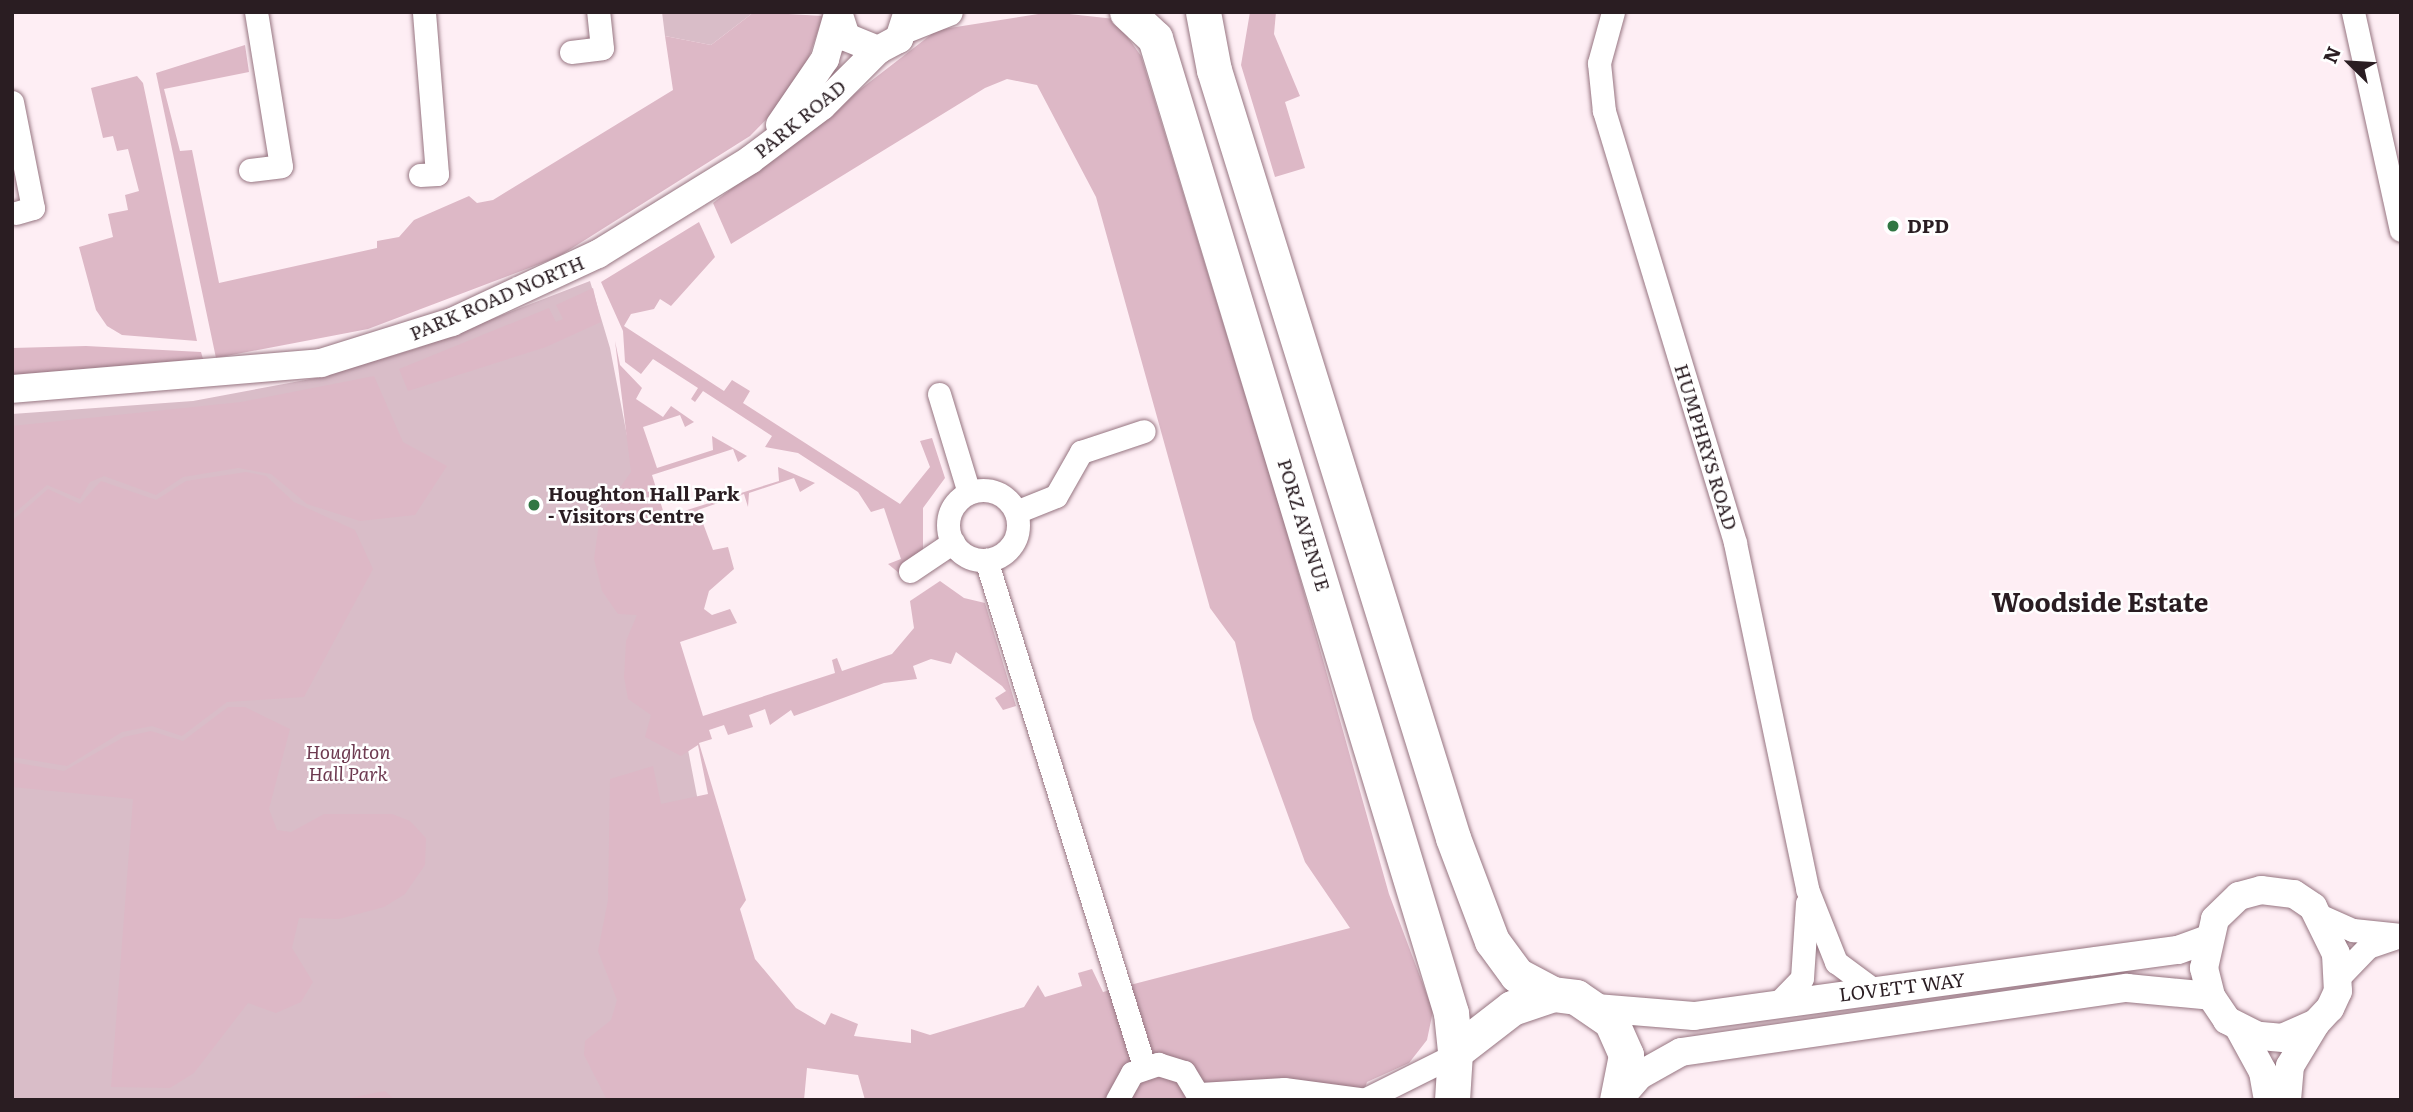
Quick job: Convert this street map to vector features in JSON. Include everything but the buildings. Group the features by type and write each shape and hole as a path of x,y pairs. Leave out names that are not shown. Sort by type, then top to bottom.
{"main road":[{"name":"PORZ AVENUE","path":"1127,12 1155,38 1451,1013 1452,1100"},
{"path":"1203,12 1214,70 1453,838 1492,941 1517,975 1553,994 1596,1008 1611,1021 1626,1055 1618,1100"},
{"path":"1452,1054 1512,1008 1553,994"}],"street":[{"path":"250,170 281,166 256,12"},
{"path":"420,175 437,174 424,12"},
{"path":"571,52 602,48 598,12"},
{"path":"907,20 949,12"},
{"name":"HUMPHRYS ROAD","path":"1613,12 1599,63 1604,111 1735,543 1807,889 1836,962 1874,990"},
{"path":"2353,12 2401,230"},
{"path":"838,13 855,45 878,50"},
{"name":"PARK ROAD","path":"750,160 804,94 825,59 838,13"},
{"name":"PARK ROAD","path":"750,160 822,106 907,20"},
{"path":"12,102 33,208 16,213"},
{"name":"PARK ROAD NORTH","path":"12,389 242,374 366,352 452,322 598,254 750,160"},
{"path":"939,394 969,493"},
{"path":"1016,512 1056,496 1081,452 1144,431"},
{"path":"992,491 1016,512 1013,544 986,560 967,556 953,542 952,508 969,493 992,491"},
{"path":"910,571 953,542"},
{"path":"986,560 1144,1066"},
{"name":"HUMPHRYS ROAD","path":"1776,1005 1802,978 1807,889"},
{"path":"2268,1100 2263,1072 2239,1028 2211,996 2206,940 2221,910 2261,890 2294,894 2321,916 2353,930 2401,936"},
{"path":"2321,916 2339,977"},
{"path":"2287,1100 2290,1066 2316,1023 2330,1008 2339,977 2368,947 2401,936"},
{"name":"LOVETT WAY","path":"1596,1008 1694,1016 2178,950 2206,940"},
{"name":"LOVETT WAY","path":"1618,1100 1640,1075 1681,1052 2127,988 2211,996"},
{"path":"2239,1028 2283,1038 2316,1023"},
{"path":"1117,1100 1123,1083 1144,1066 1184,1072 1200,1097 1284,1089 1367,1100 1452,1054"}],"green space":[{"path":"662,12 754,12 711,45 665,36"},
{"name":"Houghton Hall Park","path":"590,281 610,348 756,1100 12,1100 12,414 193,401 316,378 415,349"}],"shaded area":[{"path":"754,12 823,16 799,86 750,136 558,257 368,329 216,358 156,73 245,45 249,72 164,89 180,151 192,150 219,283 377,248 377,241 399,237 414,220 469,196 477,203 493,200 673,90 665,36 711,45"},
{"path":"1051,12 1115,19 1141,56 1283,518 1389,894 1433,1011 1427,1040 1409,1063 1367,1082 1361,1100 865,1100 858,1075 807,1068 804,1100 607,1100 584,1055 585,1041 611,1020 617,1000 598,951 608,900 610,779 653,766 661,804 708,794 698,745 681,756 645,737 651,715 628,699 624,677 626,641 637,615 618,614 602,591 594,559 600,516 631,472 615,341 620,365 642,388 636,399 663,417 671,406 694,422 685,427 680,415 643,427 657,468 713,450 712,436 747,456 738,462 733,449 652,475 665,517 779,481 778,467 815,483 800,492 794,478 749,493 748,507 744,494 698,510 713,550 728,547 734,569 709,591 704,609 712,615 730,609 737,623 680,642 703,716 835,673 832,660 837,658 842,671 892,654 914,628 910,601 940,581 964,598 985,603 1016,706 1003,710 995,698 1006,691 1002,686 956,652 951,664 931,659 913,666 917,679 884,683 794,716 791,710 770,725 765,709 749,715 753,727 728,735 724,725 709,730 712,739 699,743 746,900 740,909 755,959 796,1008 825,1025 831,1013 858,1024 854,1036 911,1043 911,1029 930,1035 1024,1007 1038,985 1045,997 1082,986 1078,973 1092,969 1103,992 1350,928 1305,862 1253,719 1235,642 1210,608 1096,197 1037,85 1007,79 985,88 731,244 713,203 937,30"},
{"path":"1250,12 1276,12 1274,34 1300,96 1285,102 1305,168 1275,177 1241,65"},
{"path":"137,76 143,83 197,341 122,335 107,326 96,310 79,247 113,237 108,214 128,210 125,195 139,191 128,149 117,151 113,136 103,138 91,88"},
{"path":"699,222 715,257 671,306 660,299 654,309 631,314 624,326 724,391 732,380 750,391 743,403 900,504 930,467 920,441 932,438 945,478 923,508 923,558 912,569 899,573 888,564 901,559 884,508 871,512 858,492 798,453 765,447 772,436 703,391 695,402 691,399 698,388 653,359 641,374 625,362 623,331 601,282"},
{"path":"593,288 601,322 546,347 408,391 399,369 549,308 556,322 563,319 556,305"},
{"path":"86,346 201,352 203,359 12,375 12,348"},
{"path":"374,376 403,442 447,466 415,515 360,521 307,504 271,474 238,468 183,477 156,495 104,476 90,482 80,499 47,485 12,515 12,426 241,402"},
{"path":"246,472 266,476 294,502 355,530 373,569 304,697 227,702 182,736 152,726 122,732 67,766 12,757 12,521 48,489 80,504 101,481 156,500 186,481"},
{"path":"228,707 245,707 290,729 269,809 277,830 291,832 324,814 392,814 410,821 426,838 425,865 405,894 384,907 339,919 299,918 292,948 313,982 301,1002 276,1013 248,1003 194,1073 170,1088 111,1087 133,799 12,787 12,762 64,771 124,737 151,731 183,741"},
{"path":"385,1091 395,1100 339,1100"}],"place":[{"name":"DPD","path":"1893,226"},
{"name":"Houghton Hall Park - Visitors Centre","path":"534,505"}],"district":[{"name":"Woodside Estate","path":"2100,601"}]}
